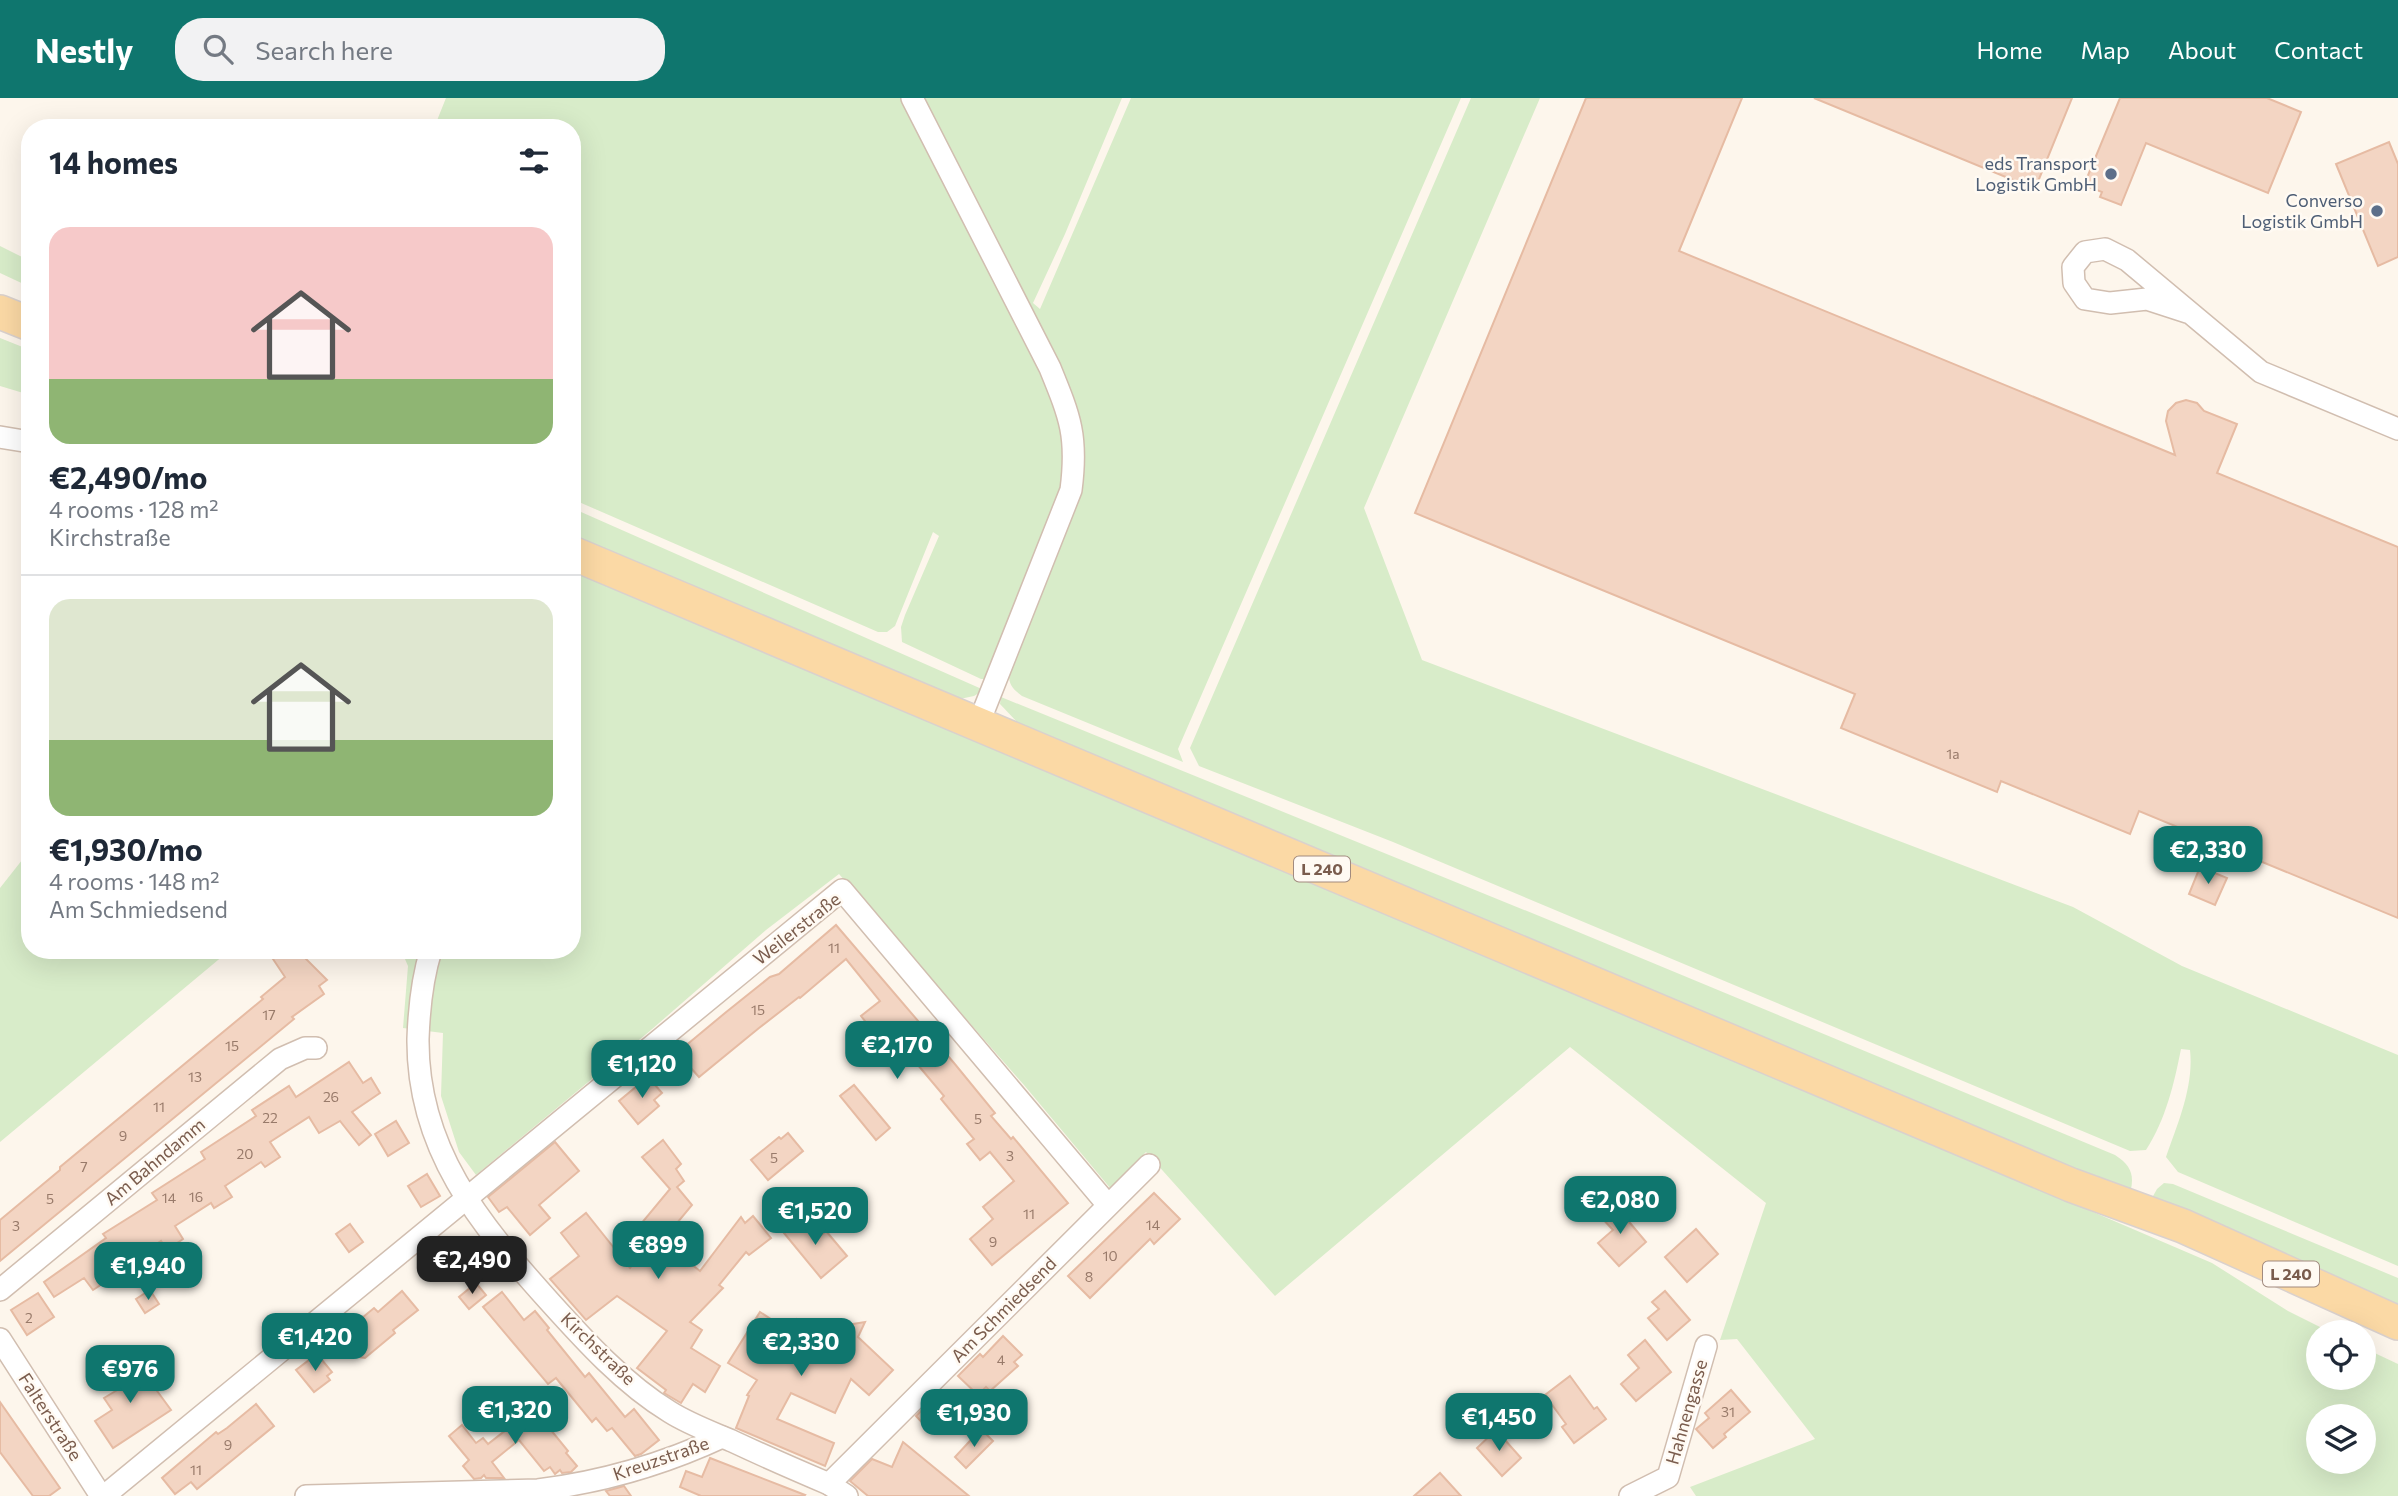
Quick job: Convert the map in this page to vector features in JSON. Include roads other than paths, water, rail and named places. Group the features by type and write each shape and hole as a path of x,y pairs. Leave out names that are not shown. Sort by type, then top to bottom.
{"main road":[{"path":"0,312 21,320"},
{"name":"L 240","path":"581,557 2398,1323"},
{"name":"L 240","path":"2182,1232 2398,1345"}],"street":[{"path":"912,98 1050,368 1073,432 1075,458 1071,490 978,725"},
{"path":"2187,312 2147,299 2110,303 2085,299 2074,283 2073,267 2085,252 2105,249 2127,260 2261,372 2398,429"},
{"path":"0,437 21,440"},
{"name":"Weilerstraße","path":"466,1197 842,890 1107,1204"},
{"name":"Kirchstraße","path":"429,959 421,996 418,1061 428,1120 448,1168 466,1197 527,1277 604,1358 666,1410 689,1424 829,1484 847,1496"},
{"name":"Am Bahndamm","path":"0,1290 280,1059 305,1048 316,1048"},
{"name":"Am Schmiedsend","path":"829,1484 1149,1165"},
{"path":"102,1496 466,1197"},
{"name":"Falterstraße","path":"0,1339 102,1496"},
{"name":"Hahnengasse","path":"1630,1496 1668,1477 1706,1346"},
{"name":"Kreuzstraße","path":"306,1496 538,1490 570,1486 623,1474 693,1451 722,1437"}],"place":[{"name":"eds Transport Logistik GmbH","path":"2111,174"},
{"name":"Converso Logistik GmbH","path":"2377,211"}]}
